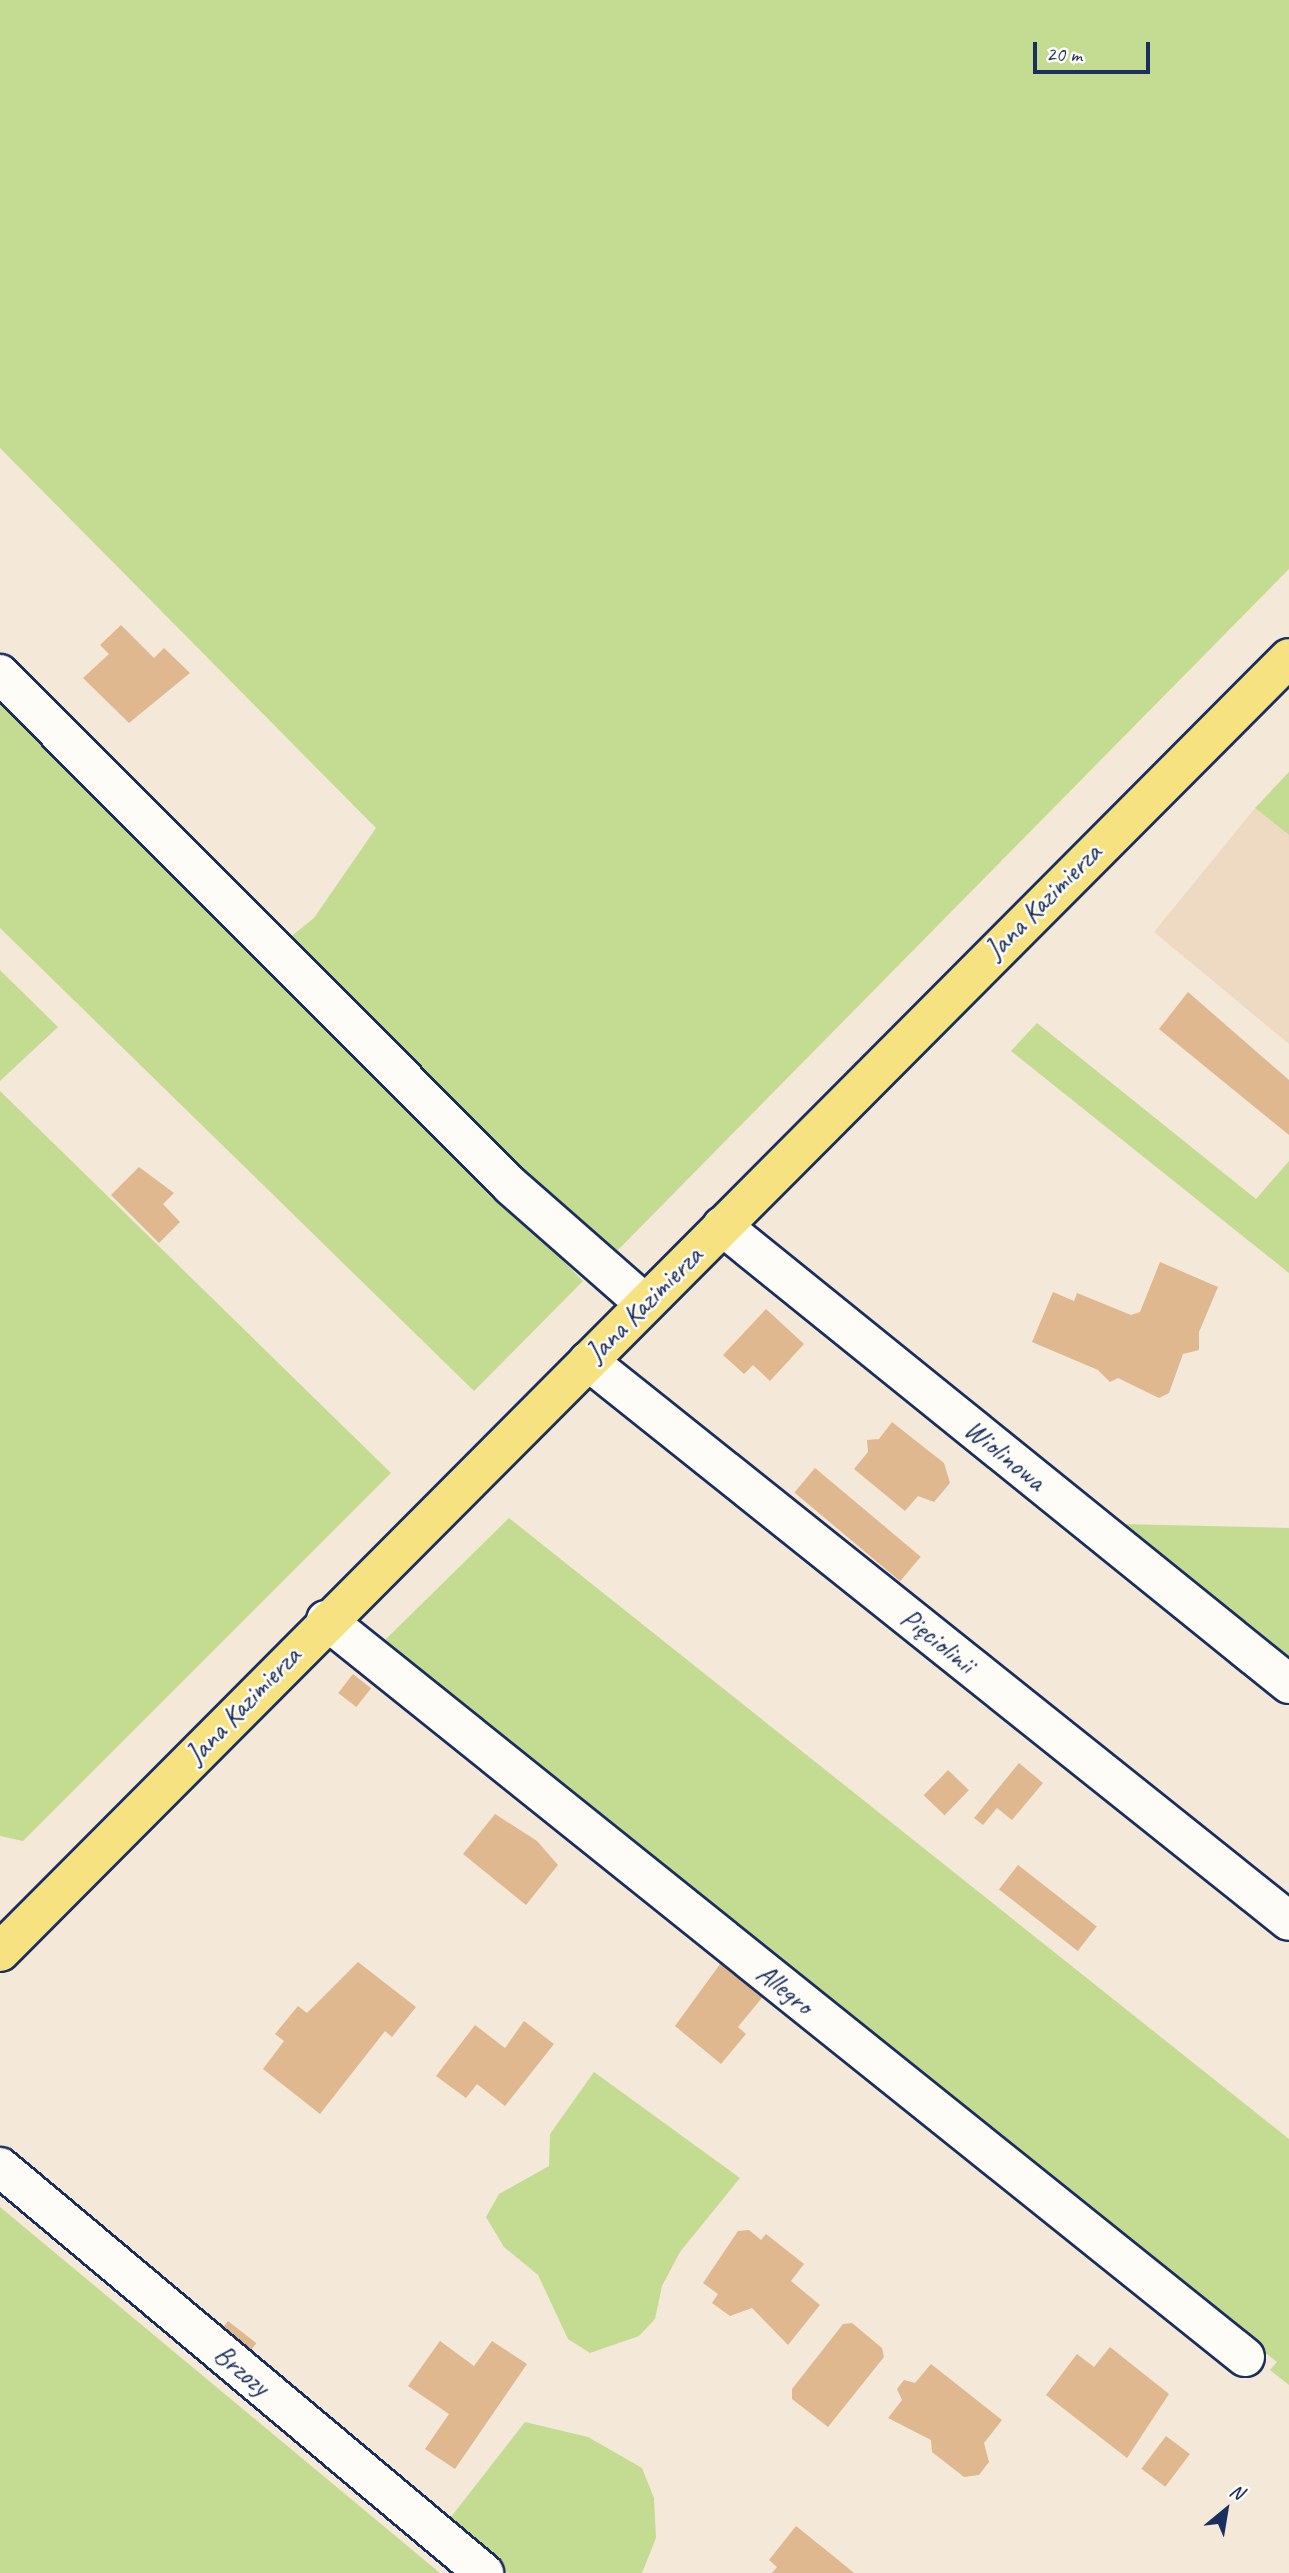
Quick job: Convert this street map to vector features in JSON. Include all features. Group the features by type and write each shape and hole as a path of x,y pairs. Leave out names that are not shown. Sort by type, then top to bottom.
{"main road":[{"name":"Jana Kazimierza","path":"0,1952 326,1620 1289,658"}],"street":[{"path":"0,674 511,1186 644,1303"},
{"name":"Wiolinowa","path":"722,1226 1289,1684"},
{"name":"Pięciolinii","path":"588,1361 1289,1921"},
{"name":"Allegro","path":"326,1620 1245,2357"},
{"name":"Brzozy","path":"0,2167 484,2573"}],"shaded area":[{"path":"1255,808 1289,835 1289,1044 1154,932"}],"green space":[{"path":"0,0 1289,0 1289,569 613,1255 532,1194 283,943 314,918 376,828 0,448"},
{"path":"0,692 583,1281 474,1391 0,928"},
{"path":"1289,772 1289,835 1255,808"},
{"path":"0,970 58,1027 0,1081"},
{"path":"1037,1023 1256,1199 1289,1161 1289,1273 1011,1051"},
{"path":"0,1091 391,1473 23,1841 0,1836"},
{"path":"509,1518 1289,2139 1289,2385 1270,2370 1277,2362 380,1645"},
{"path":"1121,1524 1289,1528 1289,1661"},
{"path":"594,2072 740,2178 680,2252 662,2286 655,2319 639,2336 590,2353 568,2339 538,2275 504,2247 486,2217 499,2194 549,2166 550,2134"},
{"path":"0,2207 440,2573 0,2573"},
{"path":"525,2422 588,2437 642,2468 654,2498 656,2538 642,2573 508,2573 447,2522"}],"building":[{"path":"121,625 154,658 164,648 190,673 129,723 83,678 109,654 100,645"},
{"path":"1188,992 1289,1080 1289,1135 1159,1029"},
{"path":"139,1167 174,1193 163,1204 180,1222 159,1243 111,1195"},
{"path":"1160,1262 1218,1287 1199,1332 1199,1350 1183,1354 1169,1393 1159,1398 1118,1378 1110,1382 1098,1370 1032,1342 1053,1292 1074,1301 1077,1293 1131,1315 1140,1312"},
{"path":"766,1309 804,1344 770,1381 753,1365 744,1374 723,1355"},
{"path":"892,1422 944,1463 950,1483 934,1502 918,1496 905,1511 854,1469 868,1452 867,1440 879,1439"},
{"path":"815,1468 921,1557 900,1581 794,1493"},
{"path":"353,1674 371,1688 356,1707 338,1693"},
{"path":"1019,1763 1043,1783 1012,1820 997,1808 983,1825 974,1818"},
{"path":"948,1770 969,1790 945,1815 924,1795"},
{"path":"495,1814 537,1841 558,1865 526,1905 463,1854"},
{"path":"1018,1865 1097,1927 1078,1951 999,1889"},
{"path":"723,1960 765,1994 738,2027 746,2034 721,2064 675,2026"},
{"path":"358,1962 416,2007 392,2037 385,2031 320,2114 263,2069 284,2041 275,2034 298,2006 307,2013"},
{"path":"524,2021 554,2044 505,2106 477,2084 466,2098 436,2076 475,2025 505,2048"},
{"path":"749,2230 761,2240 766,2234 804,2264 791,2281 820,2305 788,2345 752,2308 730,2316 712,2303 718,2294 703,2283 738,2231"},
{"path":"228,2321 256,2343 244,2359 216,2337"},
{"path":"852,2323 882,2348 884,2357 828,2427 792,2399 792,2389 843,2324"},
{"path":"440,2341 474,2366 492,2341 527,2364 455,2469 425,2449 449,2414 408,2386"},
{"path":"1110,2347 1169,2394 1127,2458 1046,2395 1077,2354 1094,2367"},
{"path":"931,2364 1002,2420 984,2443 989,2462 979,2475 964,2477 932,2452 931,2440 888,2418 902,2400 897,2389 904,2380 915,2383"},
{"path":"1166,2436 1190,2454 1165,2487 1141,2469"},
{"path":"796,2526 854,2573 772,2573 777,2567 769,2560"}]}
